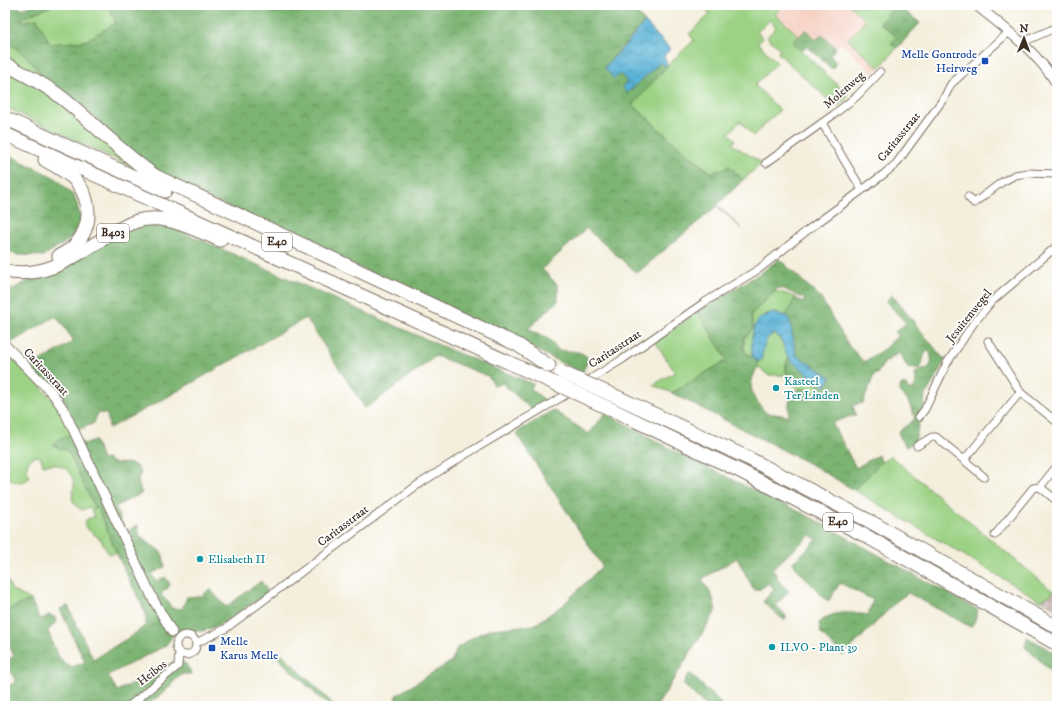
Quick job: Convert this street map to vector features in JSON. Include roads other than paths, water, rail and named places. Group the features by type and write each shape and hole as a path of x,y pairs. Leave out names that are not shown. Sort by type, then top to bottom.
{"highway":[{"path":"5,64 60,96 138,165 155,176 518,345 549,366"},
{"name":"E40","path":"5,118 748,458 857,515 1057,627"},
{"name":"E40","path":"5,134 613,410 740,471 864,535 1057,644"},
{"name":"B403","path":"5,141 52,164 75,180 83,192 89,213 86,229 82,237 76,244 57,258 32,266 16,265 5,262"},
{"name":"B403","path":"5,271 14,273 45,271 71,258 123,227 136,221 151,218 180,224 224,242 252,245"}],"street":[{"path":"976,5 1022,42 1040,61 1057,84"},
{"path":"1022,42 1057,27"},
{"name":"Caritasstraat","path":"196,643 225,629 416,486 463,456 565,396 629,355 705,302 759,269 809,229 896,164 941,103 951,84 1009,32"},
{"name":"Molenweg","path":"766,163 857,96 880,72"},
{"name":"Molenweg","path":"822,123 862,190"},
{"path":"968,197 974,203 1002,182 1015,175 1027,173 1057,174"},
{"name":"Jesuitenwegel","path":"919,417 947,363 973,324 992,301 1057,246"},
{"path":"988,341 1021,393 1057,422"},
{"name":"Caritasstraat","path":"5,345 53,394 64,410 153,599 175,635"},
{"path":"964,460 1021,393"},
{"path":"917,446 932,437 936,437 984,477"},
{"path":"995,535 1057,466"},
{"path":"1037,488 1057,501"},
{"path":"175,635 192,636 196,643 196,648 193,652 188,655 183,654 179,652 175,635"},
{"name":"Heibos","path":"129,706 178,666 179,652"}],"water":[{"path":"645,22 670,49 664,56 667,63 666,67 661,62 627,93 622,87 627,81 620,74 614,79 604,67"},
{"path":"774,313 786,316 790,321 796,355 831,377 826,386 805,372 790,359 778,336 775,334 771,335 766,341 761,360 757,362 756,359 752,357 752,336 756,323 760,318"}],"place":[{"name":"Melle Gontrode Heirweg","path":"985,61"},
{"name":"Kasteel Ter Linden","path":"776,388"},
{"name":"Elisabeth II","path":"200,559"},
{"name":"ILVO - Plant 39","path":"772,647"},
{"name":"Melle Karus Melle","path":"212,648"}]}
